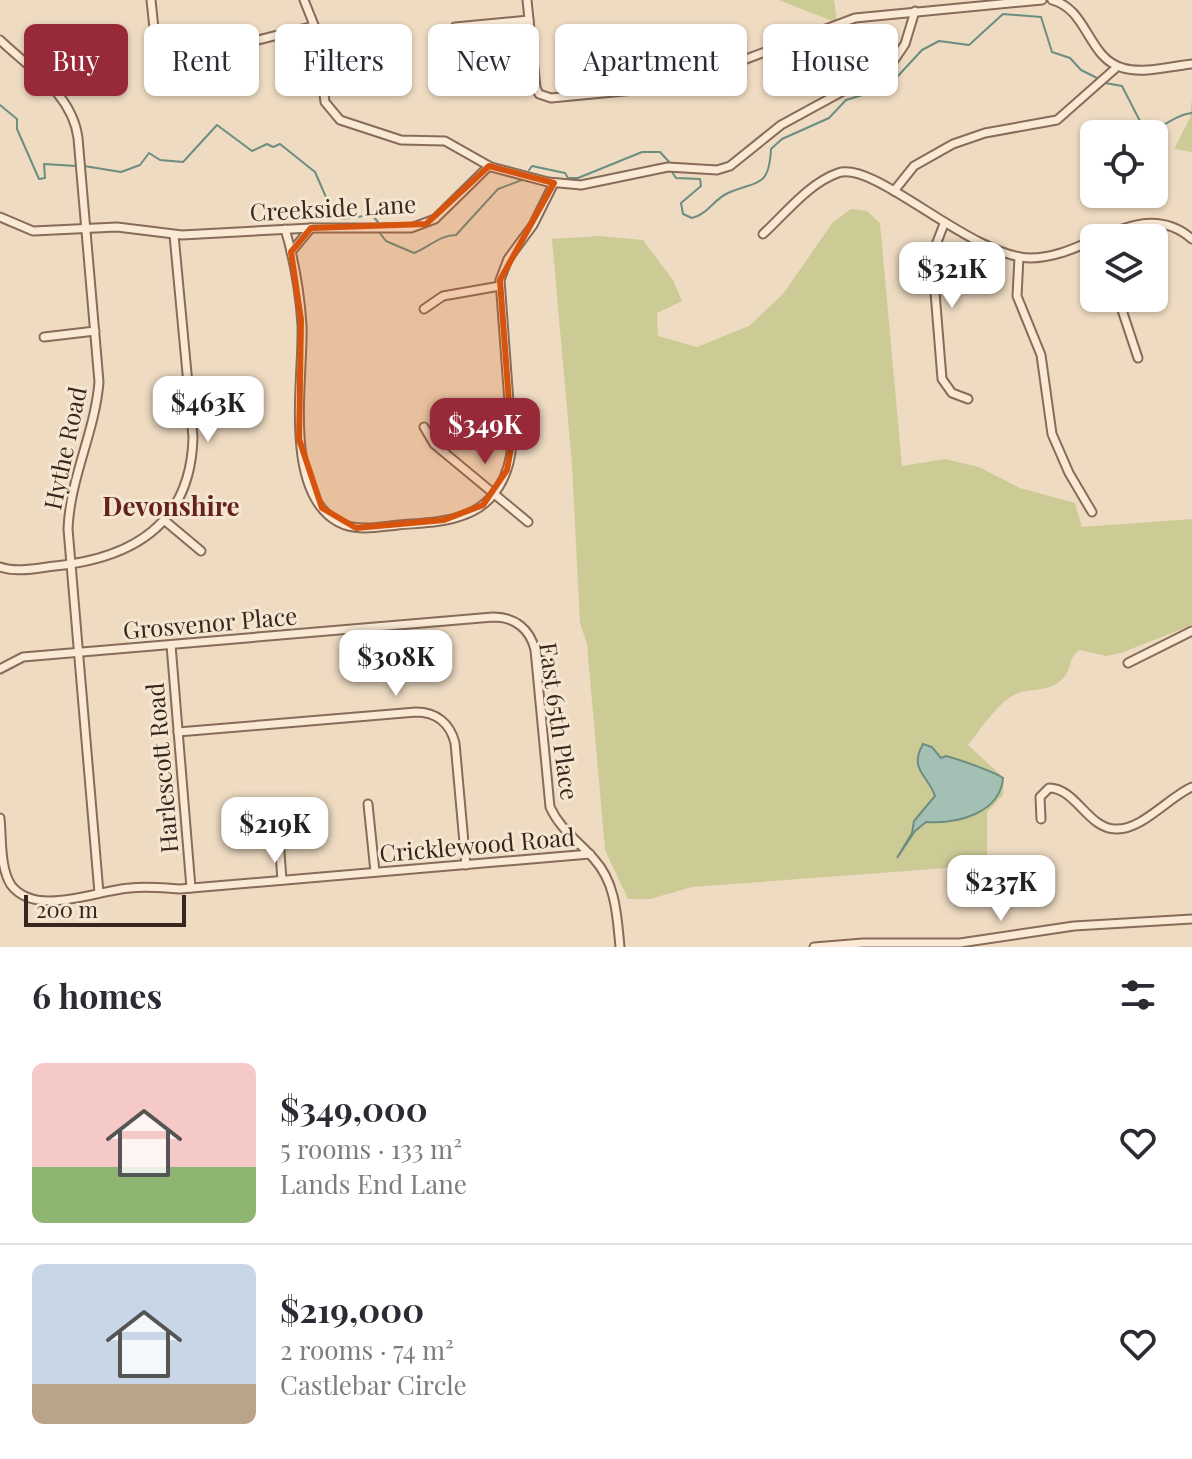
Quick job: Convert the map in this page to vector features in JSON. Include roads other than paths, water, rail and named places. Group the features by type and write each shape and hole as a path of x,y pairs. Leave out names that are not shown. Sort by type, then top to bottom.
{"street":[{"path":"151,0 154,24"},
{"path":"304,0 313,24"},
{"path":"527,0 535,83 539,94 553,98 661,86 722,70 848,19 1042,0"},
{"path":"1052,0 1073,11 1102,55 1117,67 1137,70 1192,64"},
{"path":"324,96 334,115 398,140 445,141 489,166 554,183 594,184 668,167 726,168 781,125 891,65 905,44 915,11"},
{"path":"487,24 529,20"},
{"name":"Hythe Road","path":"0,40 24,61"},
{"path":"894,191 914,166 953,144 985,133 1057,120 1117,67"},
{"name":"Hythe Road","path":"59,96 74,119 95,331 97,398 71,499 68,529 99,893"},
{"name":"Creekside Lane","path":"0,217 33,231 123,227 174,235 423,225 439,216 489,166"},
{"path":"763,234 814,187 840,173 867,175 988,248 1019,257 1058,255 1080,246"},
{"path":"285,229 302,333 299,439 310,483 322,508 339,523 359,528 461,516 494,494 507,470 512,443 500,286 508,259 533,225 554,183"},
{"path":"944,224 932,255 942,374 952,393 968,399"},
{"path":"1132,224 1158,224"},
{"path":"1168,226 1192,239"},
{"path":"291,252 311,228"},
{"path":"0,567 18,570 71,564 120,553 142,541 164,520 185,484 193,447 174,235"},
{"path":"1019,257 1017,296 1041,355 1052,434 1063,462 1092,512"},
{"path":"424,309 443,296 500,286"},
{"path":"1123,312 1138,358"},
{"path":"44,337 95,331"},
{"path":"424,427 434,444 528,522"},
{"path":"164,520 201,551"},
{"name":"Grosvenor Place","path":"0,669 23,657 493,617 508,619 521,626"},
{"name":"East 65th Place","path":"521,626 535,650 550,807 559,824 590,854 606,875 613,894 620,947"},
{"path":"1128,663 1192,631"},
{"name":"Harlescott Road","path":"171,645 191,888"},
{"path":"178,732 418,712 438,717 448,727 455,743 466,865"},
{"path":"1041,819 1040,797 1051,788 1061,791 1101,825 1118,829 1131,826 1192,787"},
{"path":"368,804 375,872"},
{"path":"277,812 282,880"},
{"name":"Cricklewood Road","path":"0,818 5,872 21,894 43,901 129,888 191,888 590,854"},
{"path":"814,947 863,943 960,943 1074,926 1192,919"}],"waterway":[{"path":"672,172 676,178 700,179 701,186 681,203 683,214 692,218 698,216 728,193 760,181 768,170 771,149 782,139 829,118 846,100 876,91 897,77 922,50 939,41 969,45 1003,14 1041,17 1052,52 1070,58 1081,70 1099,79"},
{"path":"1105,83 1122,86 1143,127 1157,127 1192,113"},
{"path":"0,105 17,119 17,129 39,179 45,178 44,164 76,166"},
{"path":"84,166 121,172 140,165 149,153 160,160 183,162 217,125 252,151 267,144 273,147 280,144 315,172 329,204 341,219 372,215 378,222"},
{"path":"529,170 532,166 565,173 568,178 578,178 642,152 660,152 671,164"},
{"path":"379,232 386,241 414,253 440,239 456,235 498,189 522,180"}],"district":[{"name":"Devonshire","path":"171,505"}]}
